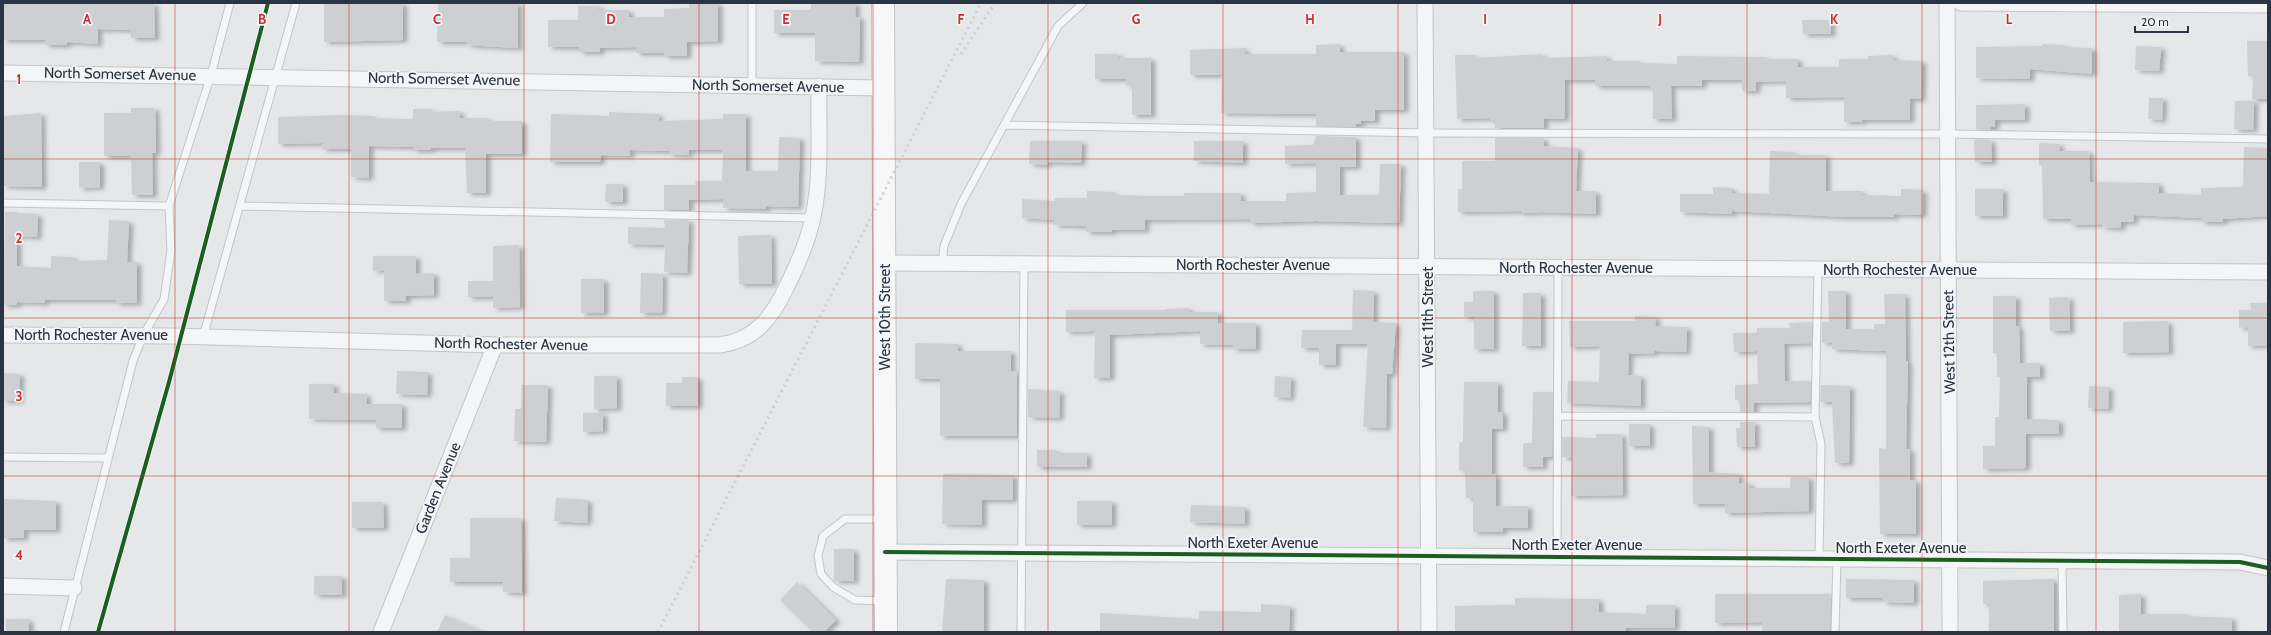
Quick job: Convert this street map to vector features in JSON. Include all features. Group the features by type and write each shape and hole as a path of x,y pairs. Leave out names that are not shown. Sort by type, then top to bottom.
{"main road":[{"name":"West 10th Street","path":"883,3 886,632"}],"street":[{"name":"West 11th Street","path":"1425,3 1428,267 1429,632"},
{"name":"West 12th Street","path":"1947,3 1950,632"},
{"path":"1961,3 2268,5"},
{"name":"North Somerset Avenue","path":"3,73 277,76 884,88"},
{"name":"North Rochester Avenue","path":"3,335 203,337 495,345 720,345 746,338 766,322 784,294 795,271 813,218 818,182 819,86"},
{"name":"North Rochester Avenue","path":"885,263 2268,272"},
{"name":"Garden Avenue","path":"381,632 495,345"},
{"name":"North Exeter Avenue","path":"885,552 2240,562 2268,568"},
{"path":"3,586 74,588"}],"lane":[{"path":"64,632 107,458 133,361 143,336 164,299 172,251 169,206 211,75 230,3"},
{"path":"203,337 277,76 296,3"},
{"path":"752,3 752,85"},
{"path":"942,263 944,246 961,204 1058,26 1083,3"},
{"path":"1004,125 1427,133 1947,134 2268,139"},
{"path":"3,203 169,206"},
{"path":"240,206 813,218"},
{"path":"1021,632 1024,264"},
{"path":"1557,557 1558,268"},
{"path":"1818,269 1815,417 1820,444 1818,559"},
{"path":"1558,416 1815,417"},
{"path":"3,457 107,458"},
{"path":"885,519 845,519 823,536 818,556 821,574 833,587 855,600 886,602"},
{"path":"1835,632 1837,559"},
{"path":"2062,561 2063,632"}],"building":[{"path":"3,3 154,3 155,38 131,38 131,30 98,29 98,44 67,42 67,45 45,45 45,40 3,40"},
{"path":"324,3 403,3 403,40 324,42"},
{"path":"438,3 518,3 518,48 467,45 467,42 437,42"},
{"path":"689,3 718,3 718,41 687,42 687,56 665,56 664,53 636,53 636,47 600,48 600,52 579,52 579,47 548,47 548,20 578,20 578,6 599,6 599,10 629,10 629,17 664,17 664,9 689,8"},
{"path":"811,3 856,3 855,17 860,17 859,62 815,61 815,33 774,33 774,10 811,10"},
{"path":"1802,20 1831,20 1831,34 1803,34"},
{"path":"2247,41 2268,41 2268,99 2252,99 2253,76 2248,76"},
{"path":"1340,44 1340,52 1404,52 1404,110 1375,110 1375,121 1361,121 1361,124 1356,124 1356,127 1316,126 1316,114 1221,113 1222,75 1190,75 1190,50 1245,48 1245,54 1316,54 1316,45"},
{"path":"2042,44 2064,45 2064,47 2092,48 2092,74 2030,69 2030,79 1976,78 1976,47 2042,46"},
{"path":"2136,46 2161,47 2159,71 2135,70"},
{"path":"1095,54 1118,54 1118,58 1151,58 1151,115 1132,115 1132,86 1126,85 1126,79 1095,79"},
{"path":"1542,54 1542,58 1607,56 1607,61 1639,61 1639,63 1677,64 1677,56 1766,57 1766,59 1798,59 1798,67 1839,67 1839,59 1868,59 1868,56 1893,55 1893,60 1922,61 1921,99 1910,99 1910,120 1862,120 1862,122 1844,122 1844,97 1786,98 1786,81 1756,82 1756,91 1742,91 1742,80 1702,80 1702,86 1671,86 1672,119 1653,119 1653,90 1650,90 1650,86 1595,86 1595,80 1565,80 1565,119 1544,119 1544,128 1495,128 1495,121 1490,121 1490,118 1457,119 1455,55 1476,55 1476,58"},
{"path":"2149,98 2163,98 2162,120 2148,119"},
{"path":"2235,101 2254,101 2253,130 2234,129"},
{"path":"2025,104 2025,120 1995,120 1995,127 1991,127 1991,130 1976,129 1976,105"},
{"path":"131,108 155,108 156,153 152,153 153,195 132,195 131,156 104,156 104,113 131,113"},
{"path":"413,109 431,109 431,112 460,111 460,118 488,118 488,121 522,121 522,154 486,154 486,193 467,193 465,148 431,148 431,150 413,150 413,147 369,146 369,178 351,177 351,149 322,149 322,143 278,144 278,117 346,115 373,116 373,118 413,119"},
{"path":"609,112 659,114 659,121 723,119 723,114 746,114 746,171 778,171 779,137 800,138 798,207 766,206 766,209 723,208 723,199 689,200 689,210 664,210 664,185 696,185 695,181 722,181 723,150 689,150 689,155 669,154 669,151 630,150 630,156 601,155 600,162 550,162 551,114 609,116"},
{"path":"41,113 42,187 3,186 3,116"},
{"path":"1316,136 1356,137 1356,167 1340,167 1340,195 1379,195 1380,164 1401,164 1399,223 1316,221 1250,223 1250,219 1145,220 1145,230 1086,232 1086,226 1054,225 1055,220 1022,218 1022,199 1055,201 1055,198 1087,198 1087,191 1113,192 1113,195 1152,196 1184,196 1184,193 1241,193 1241,201 1286,201 1286,193 1316,192 1316,163 1285,164 1285,146 1313,145"},
{"path":"1495,138 1544,138 1544,146 1578,148 1576,191 1596,191 1596,214 1543,212 1521,213 1521,211 1458,212 1458,189 1462,189 1462,161 1495,161"},
{"path":"1976,139 1991,140 1992,162 1975,162 1974,141"},
{"path":"1030,141 1082,141 1081,163 1048,162 1047,165 1029,164"},
{"path":"1194,141 1243,141 1243,163 1194,161"},
{"path":"2039,143 2060,144 2059,151 2089,151 2090,182 2159,183 2159,193 2201,195 2201,188 2243,187 2244,147 2268,148 2268,216 2223,219 2223,222 2201,222 2201,218 2134,215 2133,222 2121,222 2121,228 2102,227 2102,224 2071,225 2071,219 2043,219 2042,165 2039,165"},
{"path":"1770,151 1794,152 1794,155 1826,155 1826,191 1862,191 1862,195 1901,196 1901,189 1923,190 1922,215 1894,214 1894,217 1846,217 1732,211 1732,214 1680,212 1680,194 1713,194 1713,187 1732,188 1732,193 1769,194"},
{"path":"79,162 100,162 100,187 79,188"},
{"path":"606,184 623,184 623,202 605,202"},
{"path":"1975,189 2003,189 2003,216 1975,216"},
{"path":"5,212 17,212 17,215 21,216 21,213 38,214 37,237 17,236 17,266 51,268 51,256 74,257 74,261 107,260 109,220 129,221 127,262 137,262 137,303 116,303 116,300 45,300 44,303 17,302 17,305 3,305"},
{"path":"664,220 689,220 687,273 664,272 665,245 628,244 628,227 665,228"},
{"path":"771,235 772,284 739,284 738,236"},
{"path":"519,245 520,307 493,308 493,297 468,297 468,281 493,281 493,246"},
{"path":"373,256 416,256 416,274 434,273 434,295 406,296 406,301 384,301 384,270 373,271"},
{"path":"641,273 663,274 662,313 640,313"},
{"path":"581,279 604,279 604,313 581,313"},
{"path":"1353,290 1374,291 1373,322 1396,323 1392,374 1387,374 1386,428 1363,427 1368,344 1336,344 1336,365 1319,365 1319,348 1301,348 1302,330 1352,330"},
{"path":"1473,291 1494,291 1494,349 1474,349 1474,316 1464,317 1464,302 1473,302"},
{"path":"1828,291 1846,291 1846,329 1874,329 1874,324 1885,324 1884,294 1905,294 1906,361 1908,361 1906,449 1910,449 1910,480 1916,480 1916,534 1880,534 1879,448 1886,449 1886,351 1832,349 1832,342 1822,343 1822,322 1829,322"},
{"path":"1523,293 1541,293 1541,346 1522,346"},
{"path":"1993,296 2016,296 2016,326 2019,326 2020,363 2040,363 2040,377 2027,377 2027,419 2059,420 2059,434 2026,434 2026,468 1983,469 1983,446 1995,446 1995,417 1999,417 2000,377 1997,377 1997,353 1993,353"},
{"path":"2069,297 2070,331 2050,331 2049,298"},
{"path":"2250,303 2268,303 2268,345 2248,346 2248,327 2239,328 2239,310 2251,310"},
{"path":"1189,308 1189,312 1218,312 1218,323 1256,323 1256,349 1233,349 1233,345 1200,344 1200,331 1110,335 1110,378 1094,378 1095,331 1066,332 1066,310 1166,310"},
{"path":"1635,316 1656,317 1655,326 1687,327 1686,352 1655,351 1654,353 1629,354 1628,375 1641,376 1641,406 1567,403 1568,381 1599,382 1600,346 1570,347 1569,321 1635,321"},
{"path":"2168,321 2169,352 2123,353 2123,322"},
{"path":"1812,322 1812,343 1784,344 1785,381 1811,381 1810,402 1754,403 1754,412 1740,412 1740,400 1735,400 1735,385 1758,384 1757,351 1734,352 1733,333 1757,333 1757,328 1790,328 1789,323"},
{"path":"915,343 958,344 958,351 1011,351 1011,371 1017,371 1017,436 940,436 940,379 915,379"},
{"path":"397,371 428,372 427,395 396,394"},
{"path":"3,373 20,374 19,401 3,401"},
{"path":"594,376 617,376 617,408 594,409"},
{"path":"1275,376 1291,377 1290,398 1274,397"},
{"path":"682,377 698,377 698,406 666,406 666,383 682,383"},
{"path":"1464,382 1498,382 1498,412 1503,412 1503,429 1492,429 1492,474 1496,474 1496,506 1528,506 1528,528 1503,528 1503,532 1473,532 1473,498 1466,498 1465,470 1459,470 1459,442 1463,442"},
{"path":"309,384 334,384 334,393 367,394 366,404 402,404 402,428 376,428 376,420 309,419"},
{"path":"522,385 548,385 546,442 514,441 515,409 521,409"},
{"path":"1821,385 1850,386 1849,463 1835,463 1832,402 1820,402"},
{"path":"2089,386 2109,387 2108,409 2088,408"},
{"path":"1028,389 1060,391 1059,418 1028,417"},
{"path":"1533,392 1553,392 1552,457 1543,457 1543,467 1523,467 1523,443 1532,443"},
{"path":"583,413 603,413 603,431 583,432"},
{"path":"1740,422 1755,422 1755,447 1737,447 1736,428 1740,428"},
{"path":"1629,424 1650,424 1650,446 1629,446"},
{"path":"1692,426 1709,427 1709,472 1739,474 1739,484 1750,483 1750,488 1790,488 1790,477 1809,477 1809,511 1725,513 1725,504 1693,504"},
{"path":"1596,434 1622,434 1623,495 1571,496 1572,458 1562,457 1562,437 1596,438"},
{"path":"1037,450 1056,450 1056,453 1087,453 1087,467 1037,467"},
{"path":"943,474 1013,475 1013,500 982,500 982,525 942,524"},
{"path":"556,498 588,500 587,523 554,521"},
{"path":"3,499 56,501 56,530 24,530 24,538 3,538"},
{"path":"1077,501 1112,501 1112,525 1077,525"},
{"path":"352,502 383,502 384,528 352,528"},
{"path":"1191,505 1245,507 1245,524 1190,522"},
{"path":"470,518 521,518 522,593 503,592 503,582 450,582 450,558 470,558"},
{"path":"834,549 854,549 854,581 834,581"},
{"path":"314,576 342,576 342,595 314,595"},
{"path":"946,579 984,580 984,632 942,632"},
{"path":"1846,579 1914,580 1914,603 1883,602 1883,598 1846,598"},
{"path":"2054,579 2054,632 1989,632 1989,604 1983,604 1983,581"},
{"path":"797,582 836,620 824,632 813,632 780,600"},
{"path":"1715,594 1831,594 1830,632 1762,632 1762,622 1715,623"},
{"path":"2141,594 2141,614 2187,614 2187,616 2232,618 2232,632 2119,631 2119,595"},
{"path":"1515,598 1599,599 1599,612 1646,614 1646,605 1675,605 1675,628 1626,628 1626,632 1455,632 1455,606 1515,605"},
{"path":"1261,604 1290,606 1289,632 1100,632 1100,613 1199,619 1199,611 1261,612"},
{"path":"445,615 483,632 437,632"},
{"path":"6,619 29,619 29,632 6,632"}],"railway":[{"path":"658,632 981,3"},
{"path":"961,54 995,3"}],"cycle path":[{"path":"98,632 169,382 268,3"},
{"path":"885,552 2240,562 2268,568"}]}
